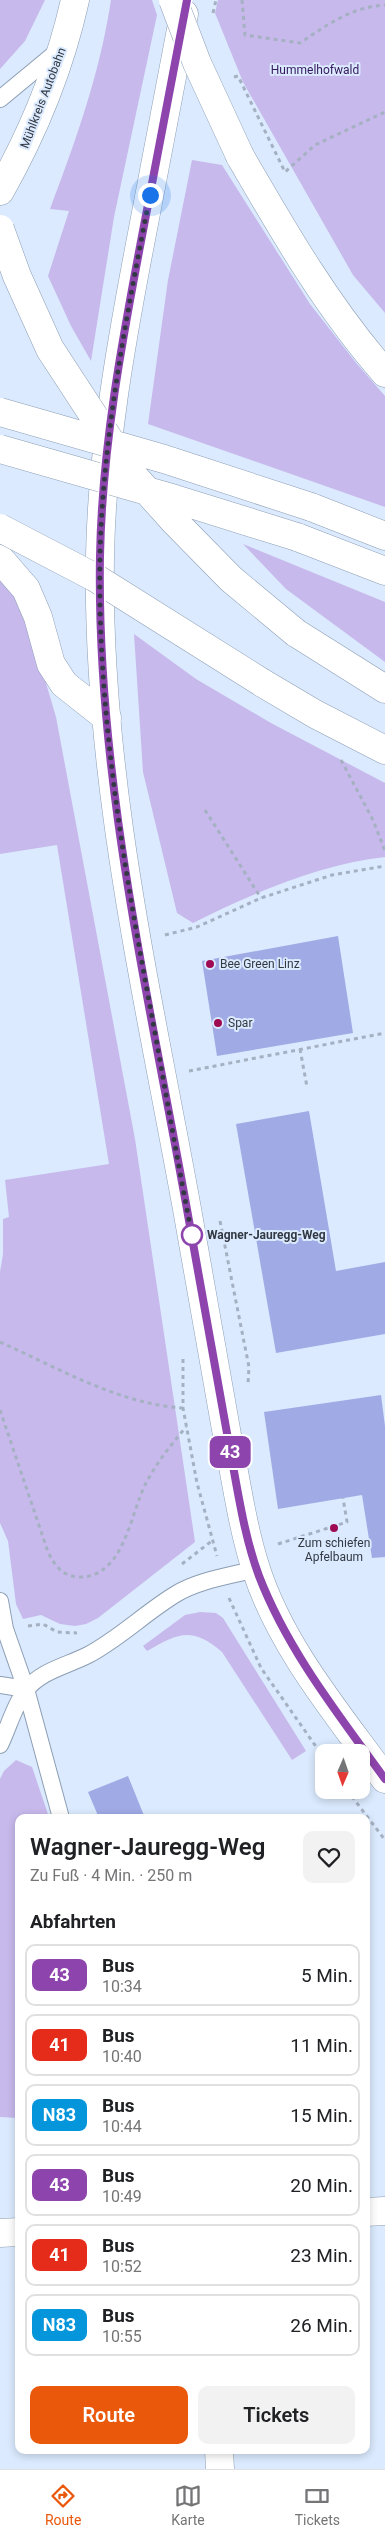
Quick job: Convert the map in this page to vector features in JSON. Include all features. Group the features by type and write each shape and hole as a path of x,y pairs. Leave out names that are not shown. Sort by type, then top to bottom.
{"main road":[{"name":"Mühlkreis Autobahn","path":"0,191 21,153 63,46 75,0"},
{"path":"173,0 197,63 240,156 301,260 358,343 385,373"},
{"path":"187,0 124,326 106,461 100,557 107,718 122,843 139,944 236,1482 256,1569 279,1621 297,1653 385,1779"},
{"path":"0,229 17,276 50,349 131,473 174,521 231,579 296,633 385,689"},
{"path":"0,412 164,459 311,507 385,536"},
{"path":"0,449 175,499 297,538 385,571"},
{"path":"0,528 94,577 261,682 315,714 385,750"},
{"path":"0,559 26,588 38,617 51,664 64,684 107,718"},
{"path":"370,2212 385,2210"},
{"path":"0,2233 15,2232"},
{"path":"219,2454 220,2469"}],"lane":[{"path":"0,99 63,46"},
{"path":"0,1745 26,1689 64,1664 87,1656 110,1642 177,1593 221,1578 256,1569"},
{"path":"0,1601 4,1629 26,1689 60,1814"},
{"path":"0,1685 26,1689"}],"path":[{"path":"242,0 244,35 300,43 343,14 369,6 385,5"},
{"path":"257,116 284,172 315,145 385,112"},
{"path":"341,760 373,820 385,851"},
{"path":"204,810 261,898"},
{"path":"162,935 197,927 261,898 332,875 385,866"},
{"path":"189,1071 385,1033"},
{"path":"300,1049 307,1087"},
{"path":"218,1218 222,1227 249,1367 248,1389"},
{"path":"0,1342 124,1395 163,1407 183,1408"},
{"path":"183,1356 183,1408 197,1483 213,1540 221,1578 241,1628 261,1668 315,1745"},
{"path":"0,1410 48,1552 60,1570 76,1577 96,1574 109,1564 120,1546 146,1483 165,1452 187,1426"},
{"path":"274,1545 347,1522 343,1498"},
{"path":"177,1567 213,1540"},
{"path":"4,1629 43,1624 64,1633 82,1632"},
{"path":"354,1799 365,1814"},
{"path":"370,1820 385,1840"}],"green space":[{"path":"0,0 45,0 25,41 0,69"},
{"path":"111,0 152,0 157,15 114,217 91,361 71,326 48,276 69,211 50,209 78,132 94,80"},
{"name":"Hummelhofwald","path":"218,0 385,0 385,313 353,275 243,82 215,13"},
{"path":"192,160 222,165 310,304 385,396 385,507 148,424 168,280"},
{"path":"243,544 385,602 385,662 286,589"},
{"path":"0,575 15,593 25,612 56,717 135,1139 195,1542 98,1618 86,1624 75,1626 60,1624 41,1615 23,1619 16,1604 8,1541 0,1523 0,1272 3,1254 3,1219 9,1217 5,1180 109,1164 57,845 0,854"},
{"path":"134,634 196,679 271,723 385,783 385,857 336,866 311,873 238,901 193,923 177,913 143,772"},
{"path":"200,1612 216,1613 223,1618 306,1751 292,1760 222,1652 202,1638 185,1635 176,1637 147,1651 143,1646 185,1615"},
{"path":"16,1760 32,1767 48,1814 15,1814 15,2118 0,2117 0,1779 4,1771"}],"building":[{"path":"338,936 353,1033 217,1056 202,961"},
{"path":"309,1111 336,1271 385,1262 385,1334 276,1353 236,1124"},
{"path":"381,1395 385,1426 385,1557 372,1558 362,1495 278,1509 264,1412"},
{"path":"128,1776 143,1814 97,1814 88,1792"}],"bus line":[{"name":"43","path":"187,0 124,326 106,461 100,557 102,640 113,778 140,953 240,1503 256,1569 279,1621 297,1653 318,1687 385,1779"}],"place":[{"name":"Bee Green Linz","path":"210,964"},
{"name":"Spar","path":"218,1023"},
{"name":"Wagner-Jauregg-Weg","path":"192,1235"},
{"name":"Zum schiefen Apfelbaum","path":"334,1528"}],"route":[{"path":"150,195 124,326 106,461 100,557 102,640 107,718 122,843 140,953 192,1235"}]}
